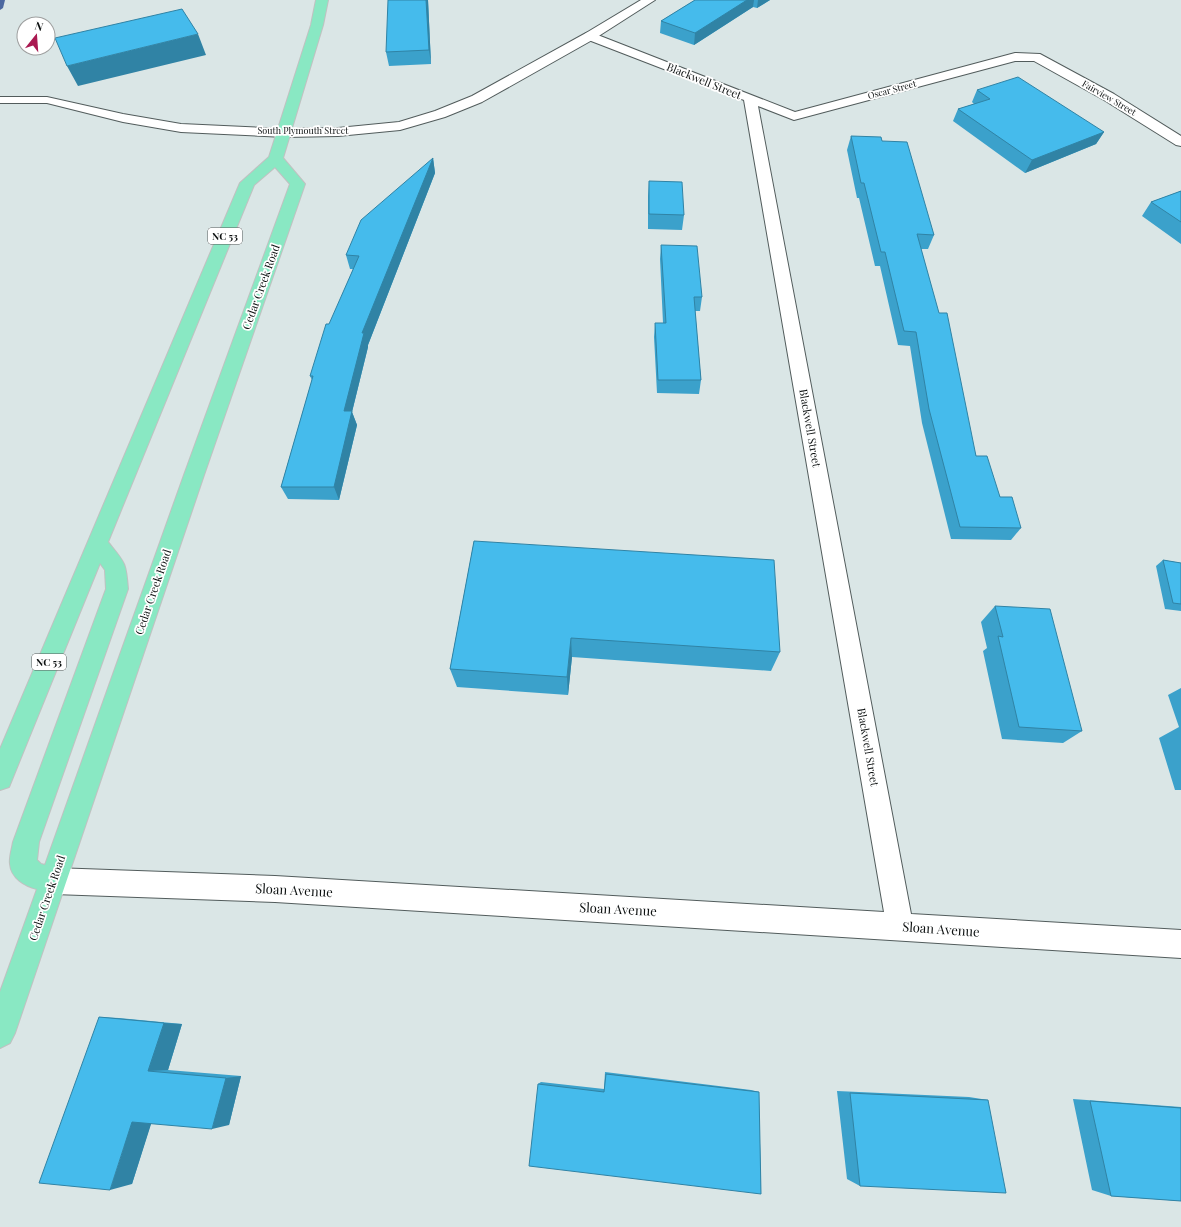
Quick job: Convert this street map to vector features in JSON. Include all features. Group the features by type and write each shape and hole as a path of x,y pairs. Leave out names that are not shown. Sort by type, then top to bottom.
{"main road":[{"path":"276,159 317,25 322,0"},
{"name":"NC 53","path":"0,778 247,183 276,159"},
{"name":"Cedar Creek Road","path":"0,1032 54,881 169,547 298,184 276,159"},
{"path":"54,881 33,875 23,865 26,842 117,589 116,567 98,545"}],"street":[{"name":"South Plymouth Street","path":"285,133 338,132 400,126 440,114 477,99 590,36 649,0"},
{"name":"Blackwell Street","path":"590,36 750,98 900,926"},
{"name":"Oscar Street","path":"750,98 794,116 1015,57 1036,57"},
{"name":"Fairview Street","path":"1036,57 1109,97 1181,142"},
{"name":"Sloan Avenue","path":"54,881 275,889 1181,944"}],"lane":[{"name":"South Plymouth Street","path":"0,100 46,100 123,118 181,128 285,133"}],"building":[{"path":"388,0 426,0 429,50 386,52"},
{"path":"695,0 747,0 695,33 661,21"},
{"path":"182,9 198,34 67,66 56,38"},
{"path":"1018,77 1104,132 1032,160 958,109 990,99 977,90"},
{"path":"851,136 881,137 882,141 907,142 934,235 917,234 939,313 947,313 976,456 987,456 1000,497 1012,497 1021,528 960,527 929,409 916,332 904,331 885,252 881,252 864,183 861,183"},
{"path":"433,158 362,333 364,333 344,411 352,411 334,487 281,487 313,376 310,376 326,324 329,324 359,256 346,255 361,220"},
{"path":"649,181 682,182 684,215 649,214"},
{"path":"1181,191 1181,222 1151,202"},
{"path":"661,245 697,246 702,297 694,297 701,380 658,380 655,323 666,323"},
{"path":"474,541 774,560 780,652 571,638 567,677 450,669"},
{"path":"1163,560 1181,563 1181,604 1173,603"},
{"path":"995,606 1050,609 1082,731 1019,727 998,636 1003,637"},
{"path":"99,1017 164,1023 148,1071 226,1078 212,1129 132,1122 110,1190 39,1183"},
{"path":"606,1074 759,1092 761,1194 529,1166 538,1084 604,1092"},
{"path":"850,1093 988,1100 1006,1193 860,1186"},
{"path":"1090,1101 1181,1108 1181,1201 1111,1196"}],"waterway":[{"path":"0,8 2,0"}]}
